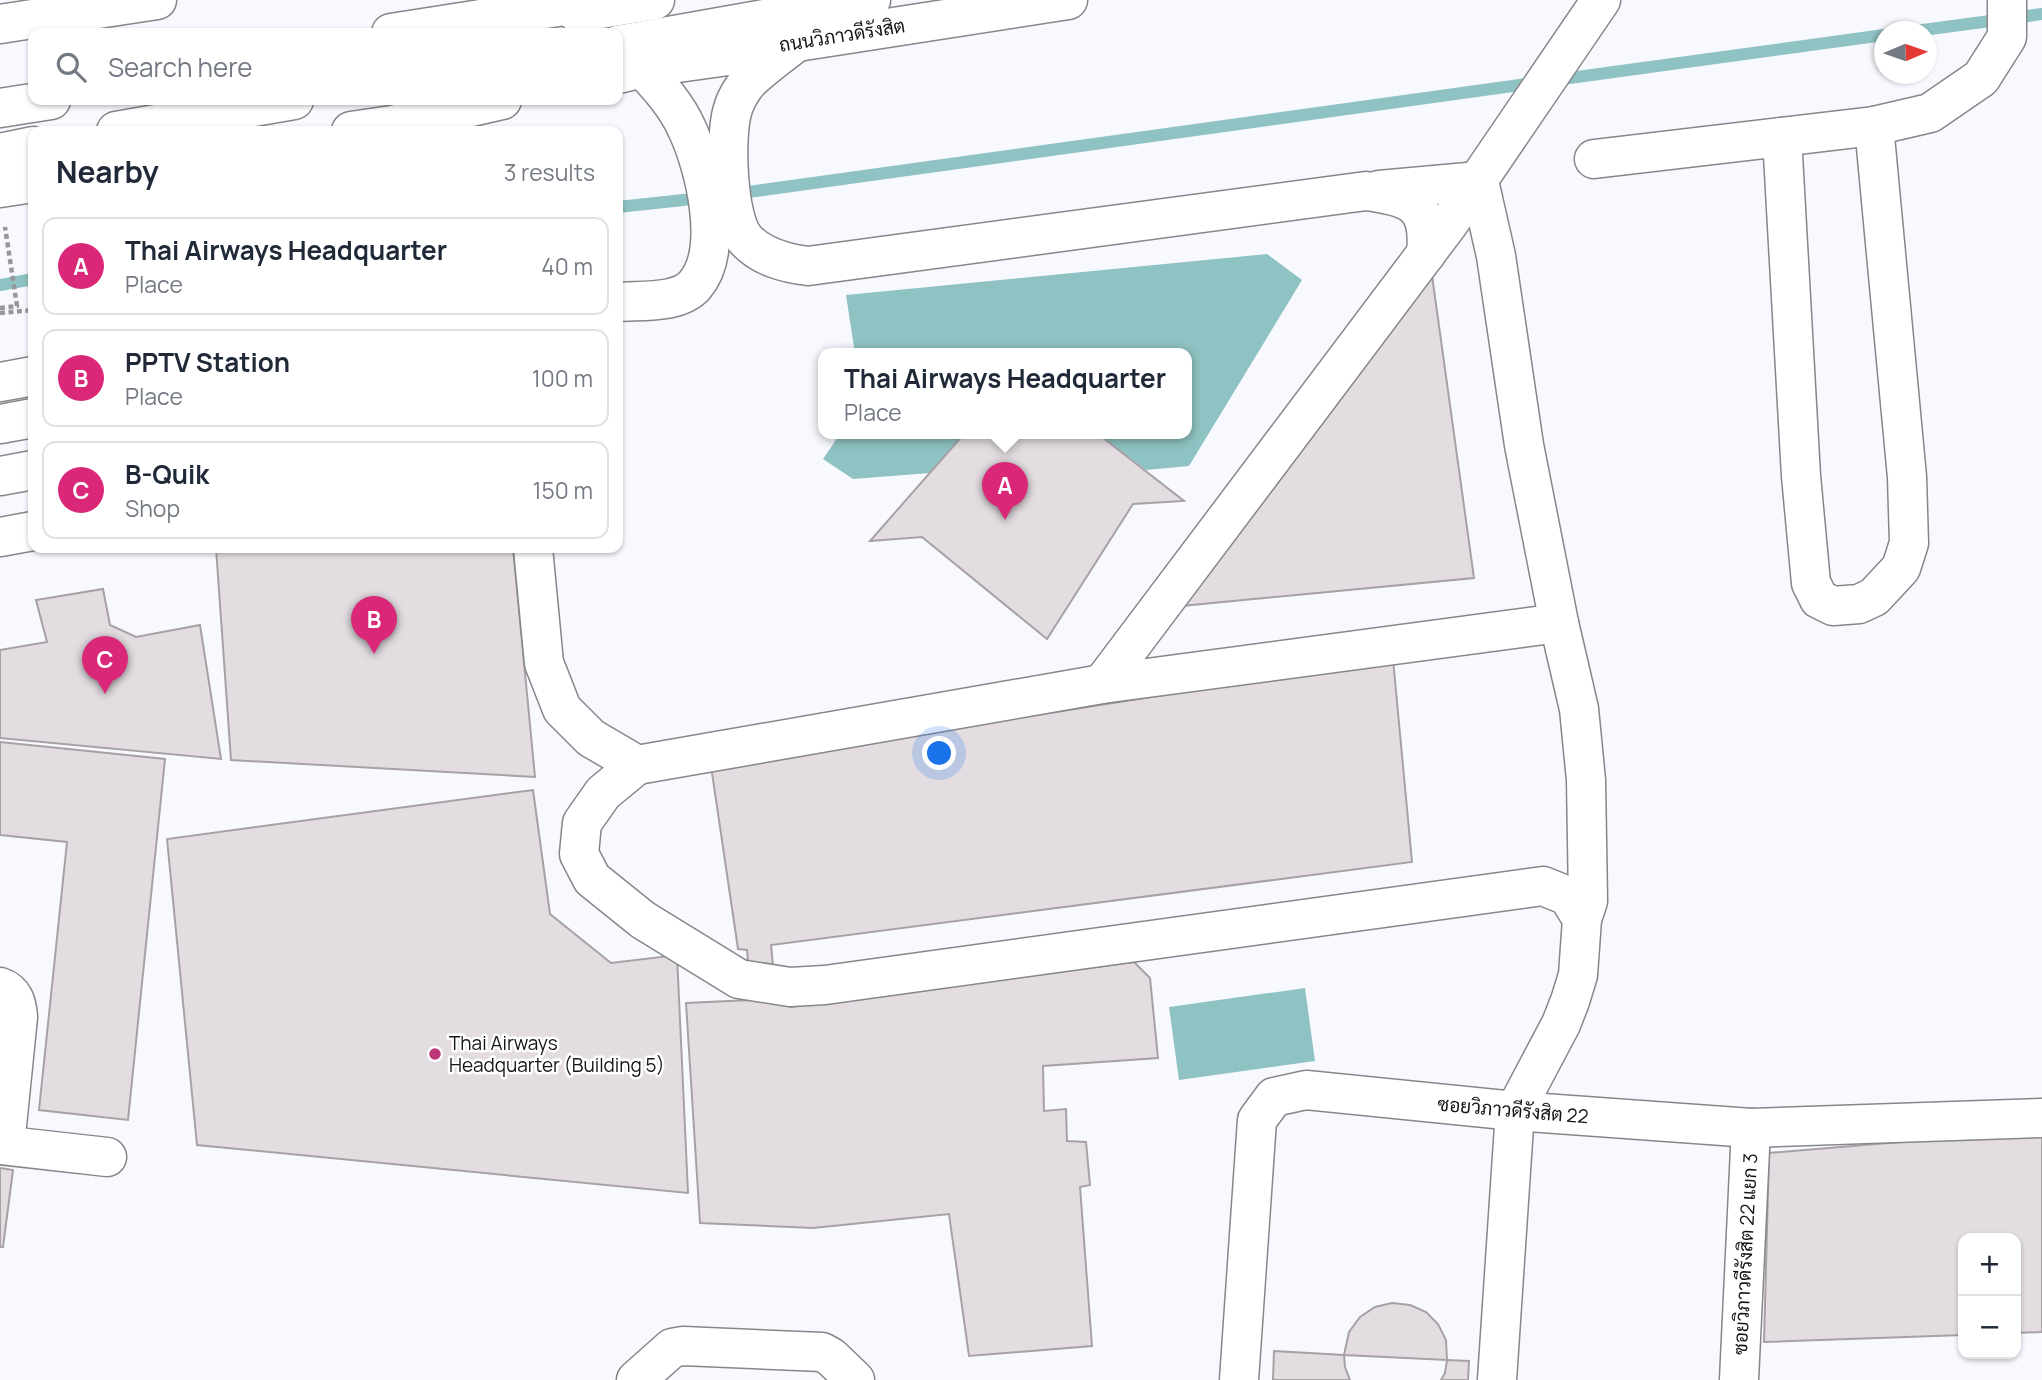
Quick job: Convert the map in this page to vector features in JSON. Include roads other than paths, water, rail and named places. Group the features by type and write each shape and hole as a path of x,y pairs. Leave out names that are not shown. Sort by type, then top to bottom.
{"main road":[{"path":"0,24 157,0"},
{"path":"423,28 603,0"},
{"path":"484,28 655,0"},
{"path":"626,62 871,0"},
{"name":"ถนนวิภาวดีรังสิต","path":"626,62 728,56 797,41 1068,0"},
{"path":"1102,684 1426,254 1479,181 1601,0"},
{"path":"1594,159 1874,126 1930,113 1981,78 2007,19"},
{"path":"623,302 676,297 695,286 709,259 732,112 744,86 797,41"},
{"path":"626,62 659,85 687,128 719,197 745,238 770,257 808,266 1366,191 1479,181"},
{"path":"0,95 28,90"},
{"path":"0,108 28,104"},
{"path":"145,126 265,105"},
{"path":"400,126 482,105"},
{"path":"1782,137 1801,476 1811,583 1819,598 1833,606 1858,604 1874,597 1901,568 1909,543 1907,477 1874,126"},
{"path":"0,153 28,147"},
{"path":"1479,181 1496,256 1524,445 1579,709 1586,780 1588,901 1582,919 1578,975 1570,1001 1561,1024 1514,1111 1497,1380"},
{"path":"2,202 28,186"},
{"path":"1366,191 1396,195 1420,210 1427,239 1426,254"},
{"path":"0,382 28,377"},
{"path":"0,424 28,419"},
{"path":"0,476 28,471"},
{"path":"0,537 28,532"},
{"path":"533,553 544,663 562,709 590,738 637,765"},
{"path":"1559,622 1102,684 637,765 603,793 582,822 579,854 592,879 643,920 739,979 790,987 825,985 1543,886 1568,895 1582,919"},
{"path":"0,987 13,995 18,1009 2,1145 107,1157"},
{"name":"ซอยวิภาวดีรังสิต 22","path":"1239,1380 1257,1120 1274,1097 1306,1090 1514,1111 1751,1128 2042,1118"},
{"name":"ซอยวิภาวดีรังสิต 22 แยก 3","path":"1739,1380 1751,1128"},
{"path":"636,1380 672,1348 683,1346 822,1352 855,1380"}],"water":[{"path":"1267,254 1302,280 1189,466 1146,470 1105,439 1192,439 1192,348 854,348 846,295"},
{"path":"837,439 960,439 930,473 853,479 823,459"},
{"path":"1305,988 1315,1061 1179,1080 1169,1007"}],"waterway":[{"path":"1937,28 2042,14"},
{"path":"1555,80 1874,36"},
{"path":"734,194 1534,83"},
{"path":"623,206 702,198"},
{"path":"0,285 28,280"}],"place":[{"name":"Thai Airways Headquarter","path":"1005,520"},
{"name":"PPTV Station","path":"374,654"},
{"name":"B-Quik","path":"105,694"},
{"name":"Thai Airways Headquarter (Building 5)","path":"435,1054"}]}
